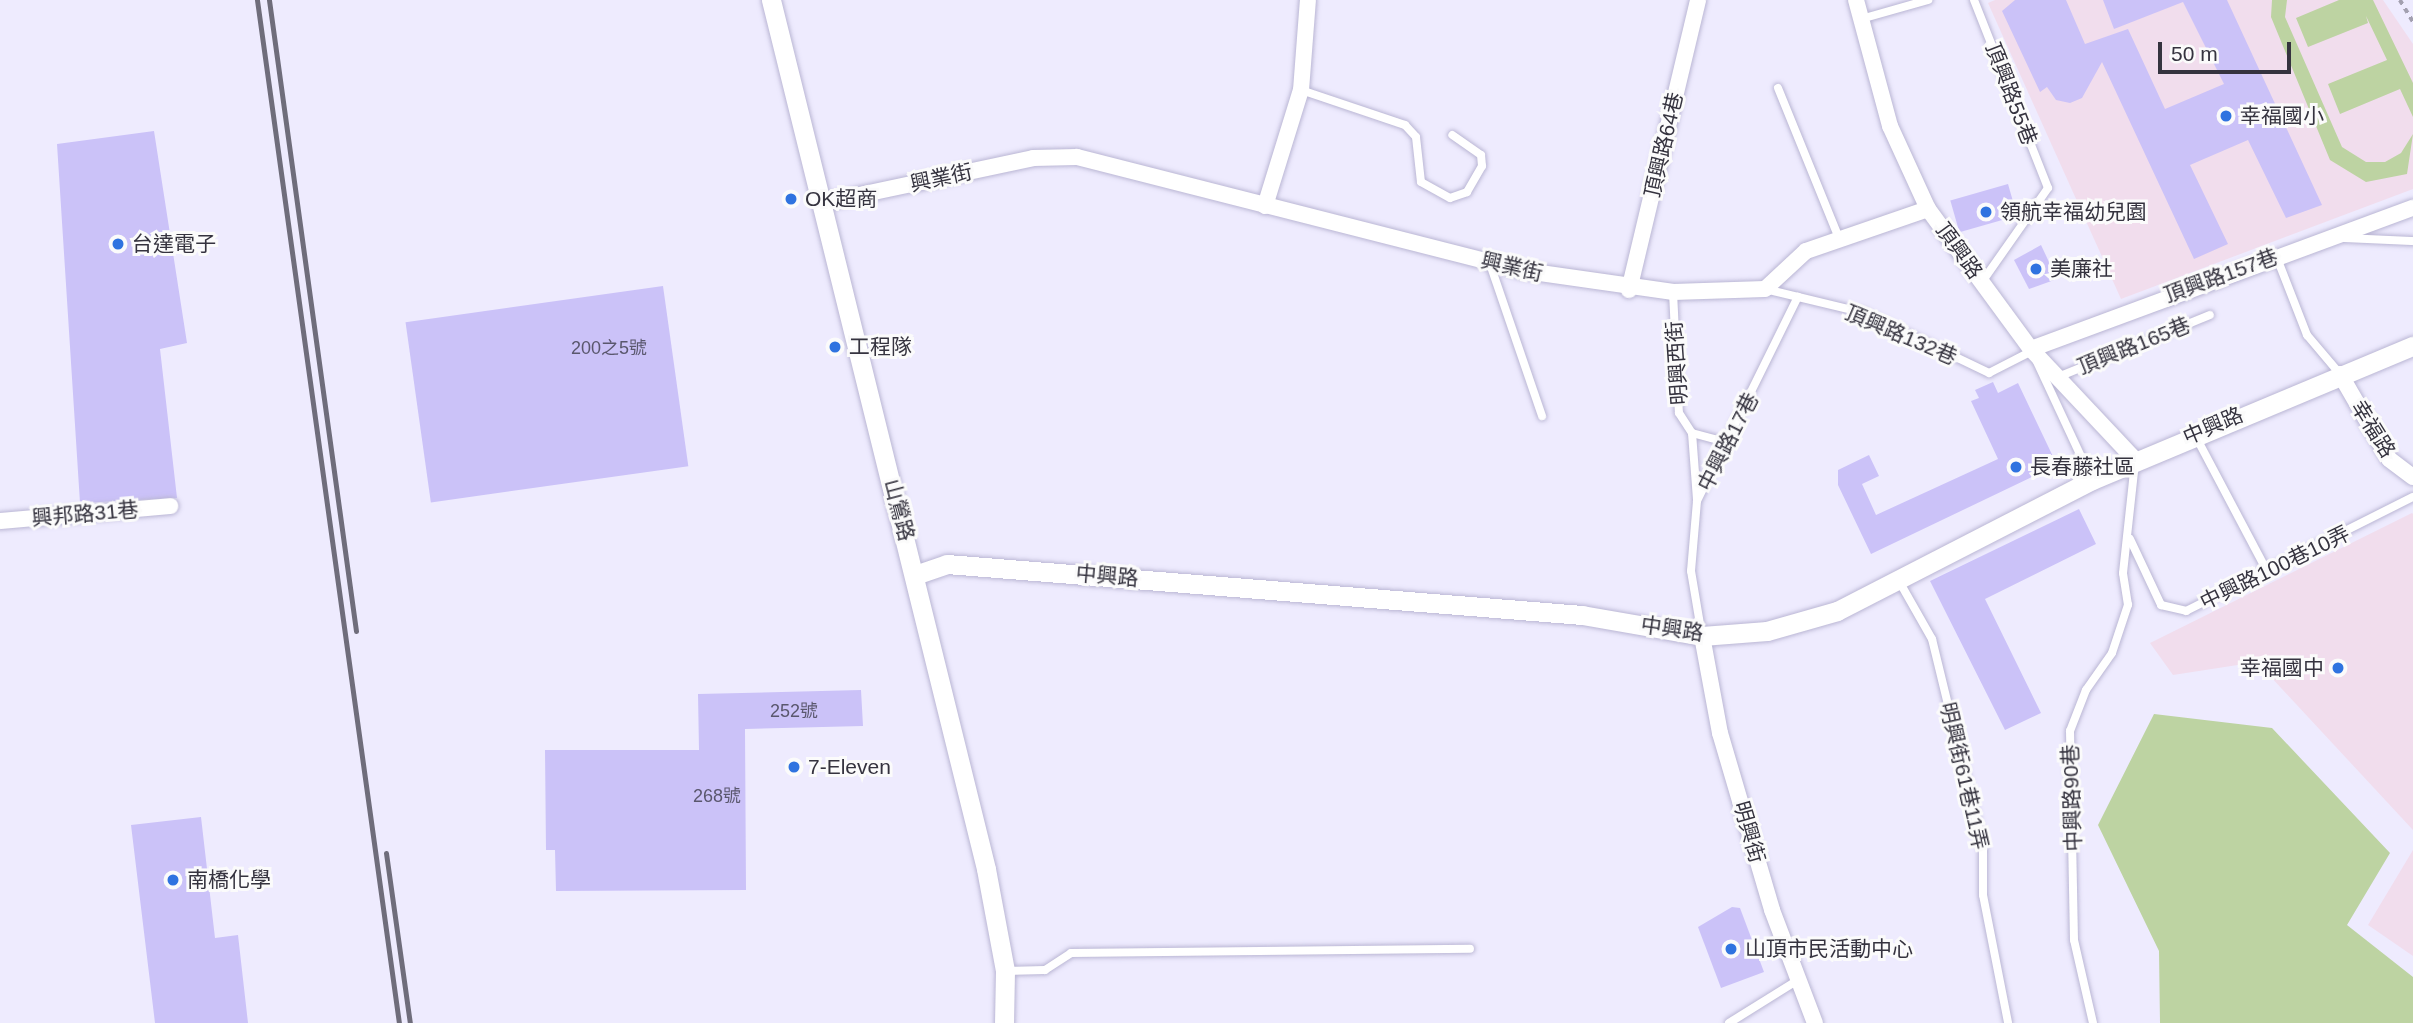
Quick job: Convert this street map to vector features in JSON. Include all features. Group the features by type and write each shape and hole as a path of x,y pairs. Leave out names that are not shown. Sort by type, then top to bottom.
{"street":[{"name":"山鶯路","path":"771,0 915,575 1005,971 1004,1023"},
{"path":"1265,206 1301,90 1308,0"},
{"name":"頂興路64巷","path":"1629,290 1698,0"},
{"name":"頂興路","path":"1856,0 1890,126 1928,209 2031,349 2136,461"},
{"name":"興業街","path":"822,203 1034,158 1077,157 1489,261 1629,290 1673,292 1765,289"},
{"name":"頂興路157巷","path":"2031,349 2276,255 2413,208"},
{"path":"1765,289 1806,250 1840,241 1928,209"},
{"name":"中興路","path":"915,575 947,564 1582,614 1702,636 1778,628 1837,611 2092,480 2194,434 2413,346"},
{"name":"幸福路","path":"2340,374 2389,459 2413,477"},
{"name":"興邦路31巷","path":"0,521 170,506"},
{"name":"明興街","path":"1702,636 1724,746 1798,980 1815,1023"}],"lane":[{"path":"1861,19 1928,0"},
{"name":"頂興路55巷","path":"1974,0 2048,188 1982,282"},
{"path":"1778,88 1840,241"},
{"path":"1301,90 1405,125 1416,137 1421,182 1450,198 1466,192 1482,166 1481,155 1452,135"},
{"path":"2328,238 2413,241"},
{"path":"2276,255 2307,335 2340,374"},
{"path":"1489,261 1542,416"},
{"name":"頂興路132巷","path":"1765,289 1864,313 1989,373 2031,349"},
{"name":"明興西街","path":"1673,292 1679,413 1692,433 1730,443"},
{"name":"中興路17巷","path":"1702,636 1690,571 1697,501 1730,443 1798,297"},
{"name":"頂興路165巷","path":"2058,377 2210,315"},
{"path":"2031,349 2092,480"},
{"path":"1692,433 1697,501"},
{"path":"2194,434 2268,573"},
{"name":"中興路90巷","path":"2093,1023 2074,940 2070,732 2086,690 2112,653 2128,605 2123,573 2130,539 2136,461"},
{"name":"中興路100巷10弄","path":"2130,539 2161,605 2186,611 2268,573 2413,496"},
{"name":"明興街61巷11弄","path":"1898,579 1932,639 1983,849 1983,895 2008,1023"},
{"path":"1005,971 1045,970 1071,953 1470,950"},
{"path":"1729,1023 1798,980"}],"path":[{"path":"2400,0 2413,22"}],"shaded area":[{"name":"幸福國小","path":"1995,0 2383,0 2413,44 2413,189 2121,299 1988,3"},
{"name":"幸福國中","path":"2412,513 2413,830 2257,662 2173,675 2150,643"},
{"path":"2413,850 2413,956 2368,925"}],"green space":[{"path":"2272,0 2287,0 2285,17 2342,147 2366,162 2385,162 2401,153 2413,134 2407,174 2366,182 2330,160 2271,17"},
{"path":"2339,0 2373,0 2413,83 2413,117 2400,89 2340,114 2328,84 2387,60 2366,16 2368,23 2308,47 2296,18"},
{"path":"2154,714 2272,728 2390,853 2347,925 2413,977 2413,1023 2160,1023 2159,951 2098,825"}],"building":[{"path":"2015,0 2066,0 2085,44 2128,29 2165,109 2224,84 2183,2 2114,29 2103,0 2227,0 2322,205 2286,218 2248,140 2190,165 2228,244 2194,259 2102,62 2082,98 2070,103 2056,100 2047,87 2040,92 2002,11"},
{"name":"台達電子","path":"154,131 187,343 160,349 177,498 80,503 57,144"},
{"name":"領航幸福幼兒園","path":"2008,184 2017,216 1959,232 1950,201"},
{"name":"美廉社","path":"2041,245 2057,279 2029,289 2014,260"},
{"path":"663,286 688,466 431,502 406,322"},
{"name":"長春藤社區","path":"1993,382 1998,393 2018,383 2057,465 1871,554 1838,485 1838,470 1869,455 1879,476 1862,484 1876,515 1998,459 1971,401 1979,398 1975,390"},
{"path":"2079,509 2096,544 1985,599 2041,713 2005,730 1930,581"},
{"path":"861,690 863,726 745,729 746,890 556,891 555,850 546,850 545,750 699,750 698,694"},
{"name":"南橋化學","path":"201,817 215,938 238,935 248,1023 155,1023 131,825"},
{"name":"山頂市民活動中心","path":"1732,907 1740,908 1764,972 1721,988 1698,927"}],"railway":[{"path":"257,0 399,1023"},
{"path":"269,0 356,631"},
{"path":"386,853 410,1023"}],"place":[{"name":"幸福國小","path":"2226,116"},
{"name":"OK超商","path":"791,199"},
{"name":"領航幸福幼兒園","path":"1986,212"},
{"name":"台達電子","path":"118,244"},
{"name":"美廉社","path":"2036,269"},
{"name":"工程隊","path":"835,347"},
{"name":"長春藤社區","path":"2016,467"},
{"name":"幸福國中","path":"2338,668"},
{"name":"7-Eleven","path":"794,767"},
{"name":"南橋化學","path":"173,880"},
{"name":"山頂市民活動中心","path":"1731,949"}]}
